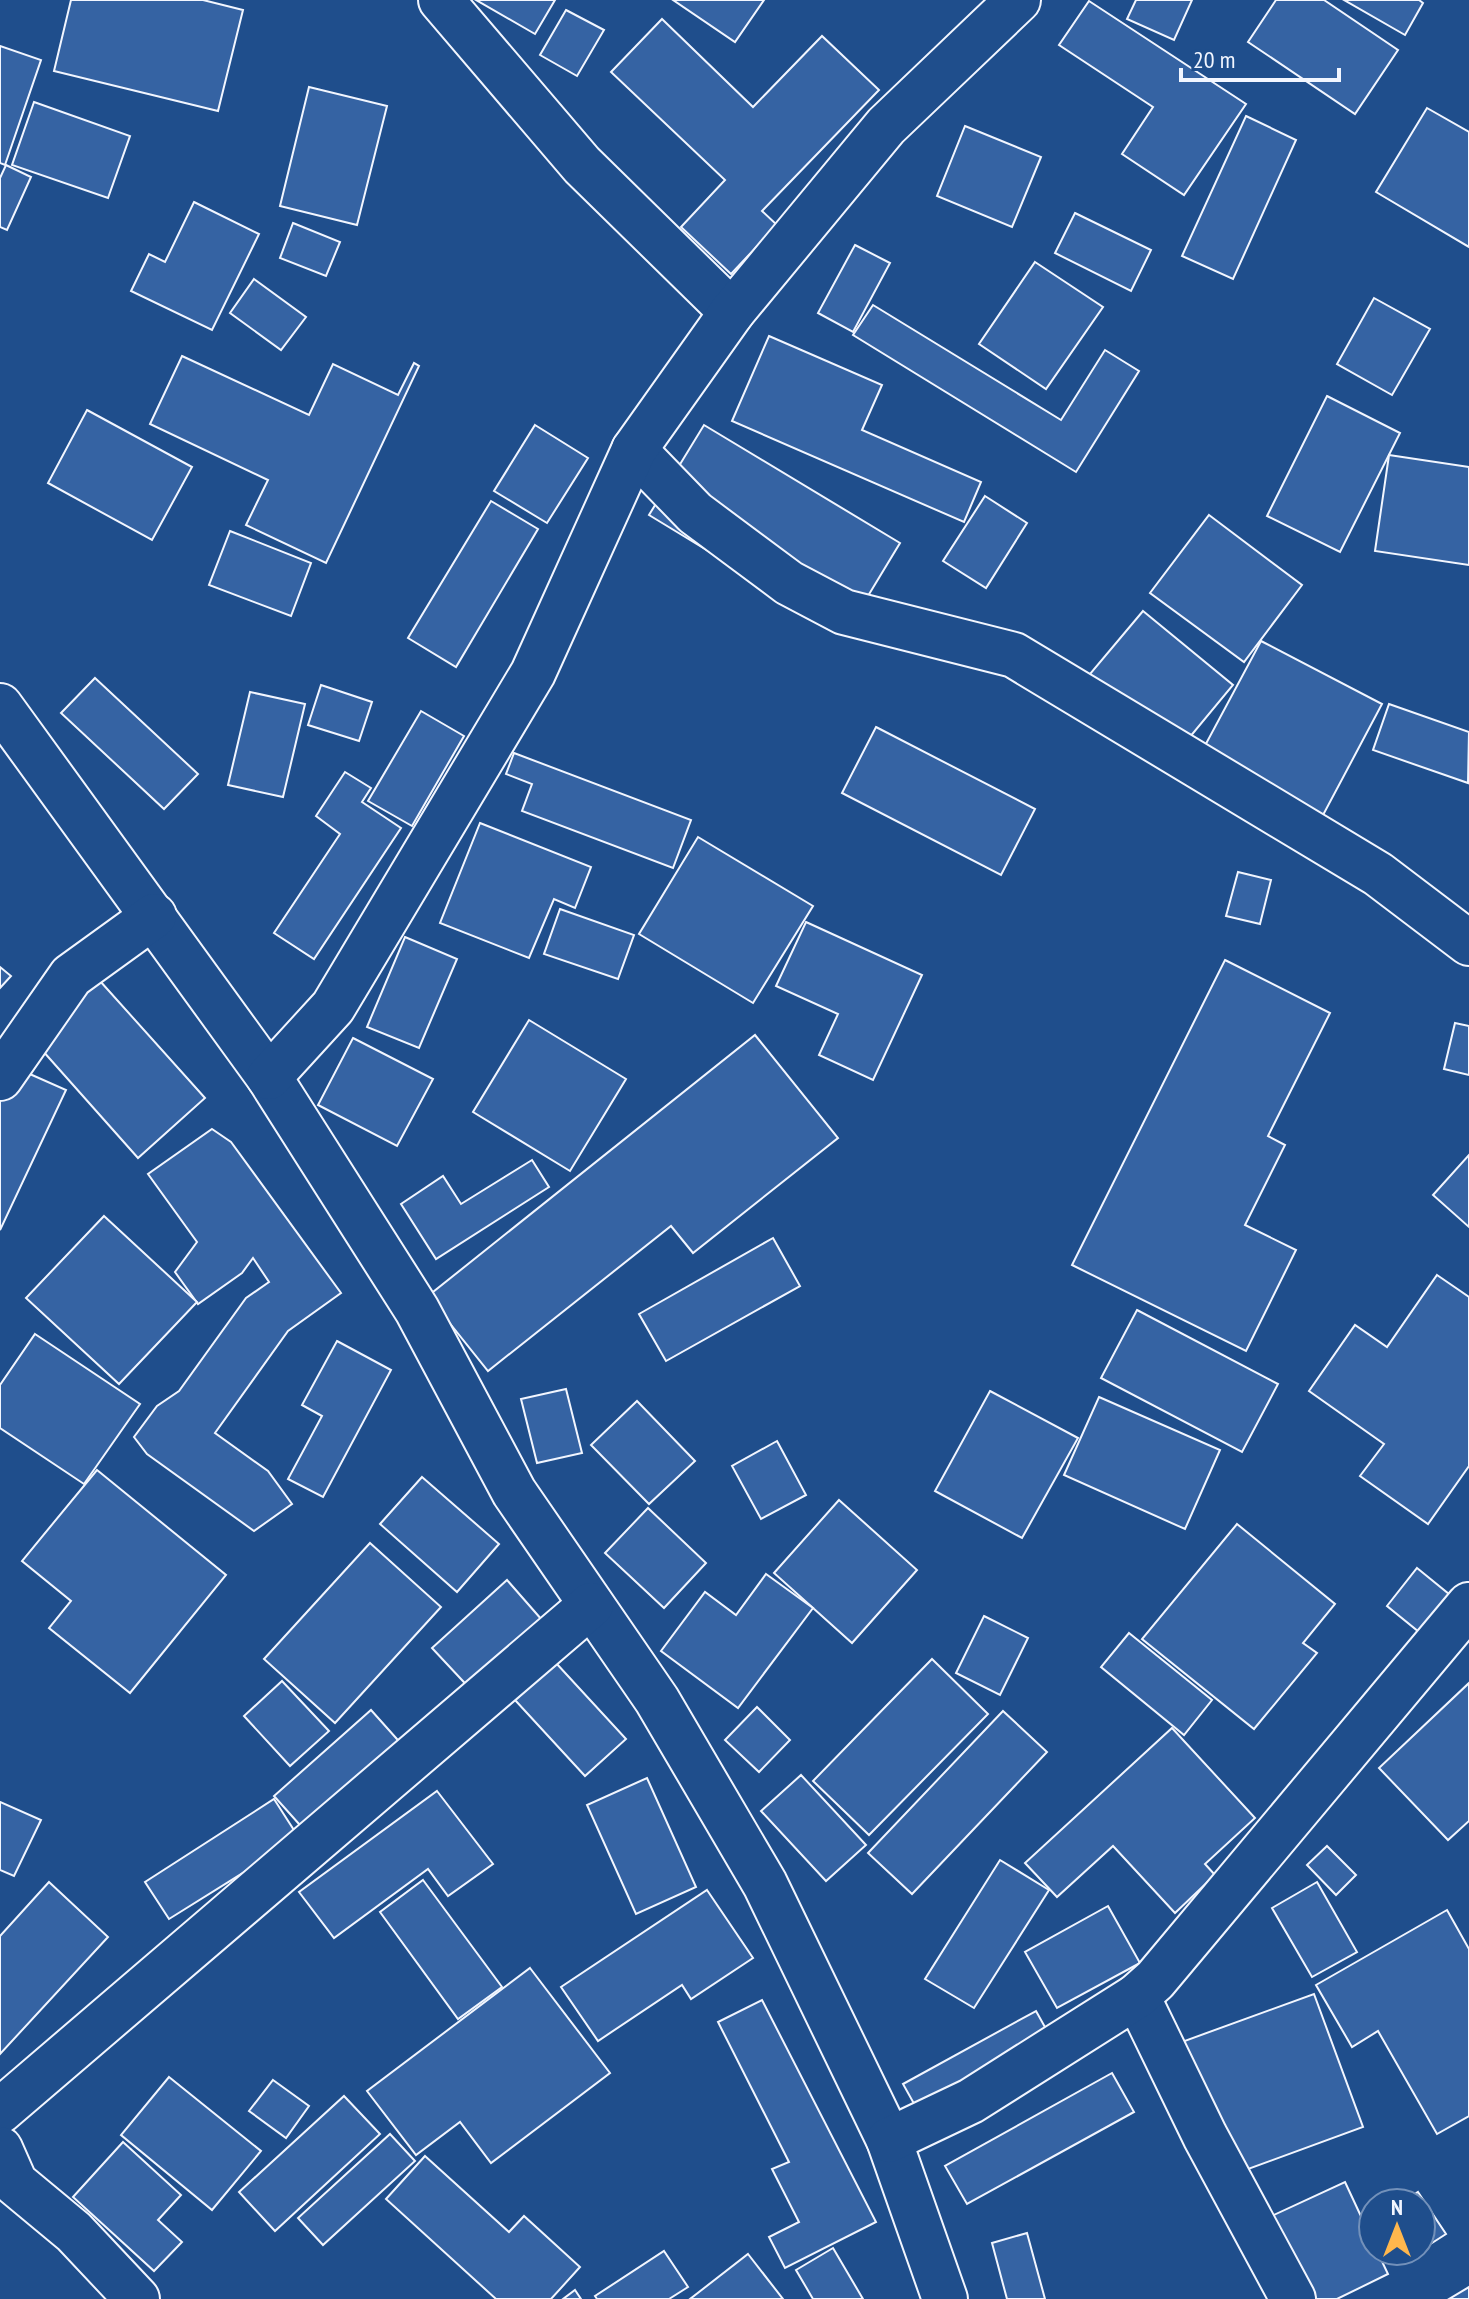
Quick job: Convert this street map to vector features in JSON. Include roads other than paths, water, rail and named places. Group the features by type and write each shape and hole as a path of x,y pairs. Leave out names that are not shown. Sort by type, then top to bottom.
{"street":[{"path":"441,0 582,165 732,312"},
{"path":"269,1077 333,1007 533,673 634,450 732,312 886,126 1018,0"},
{"path":"634,450 695,513 789,583 844,612 1014,655 1378,874 1469,943"},
{"path":"0,706 269,1077 417,1310 514,1492 657,1700 765,1884 889,2140 945,2299"},
{"path":"0,1078 71,976 154,916"},
{"path":"0,2111 591,1605"},
{"path":"889,2140 971,2101 1137,1996 1155,1980 1469,1605"},
{"path":"1137,1996 1205,2136 1293,2299"},
{"path":"0,2149 15,2183 74,2232 137,2299"}]}
